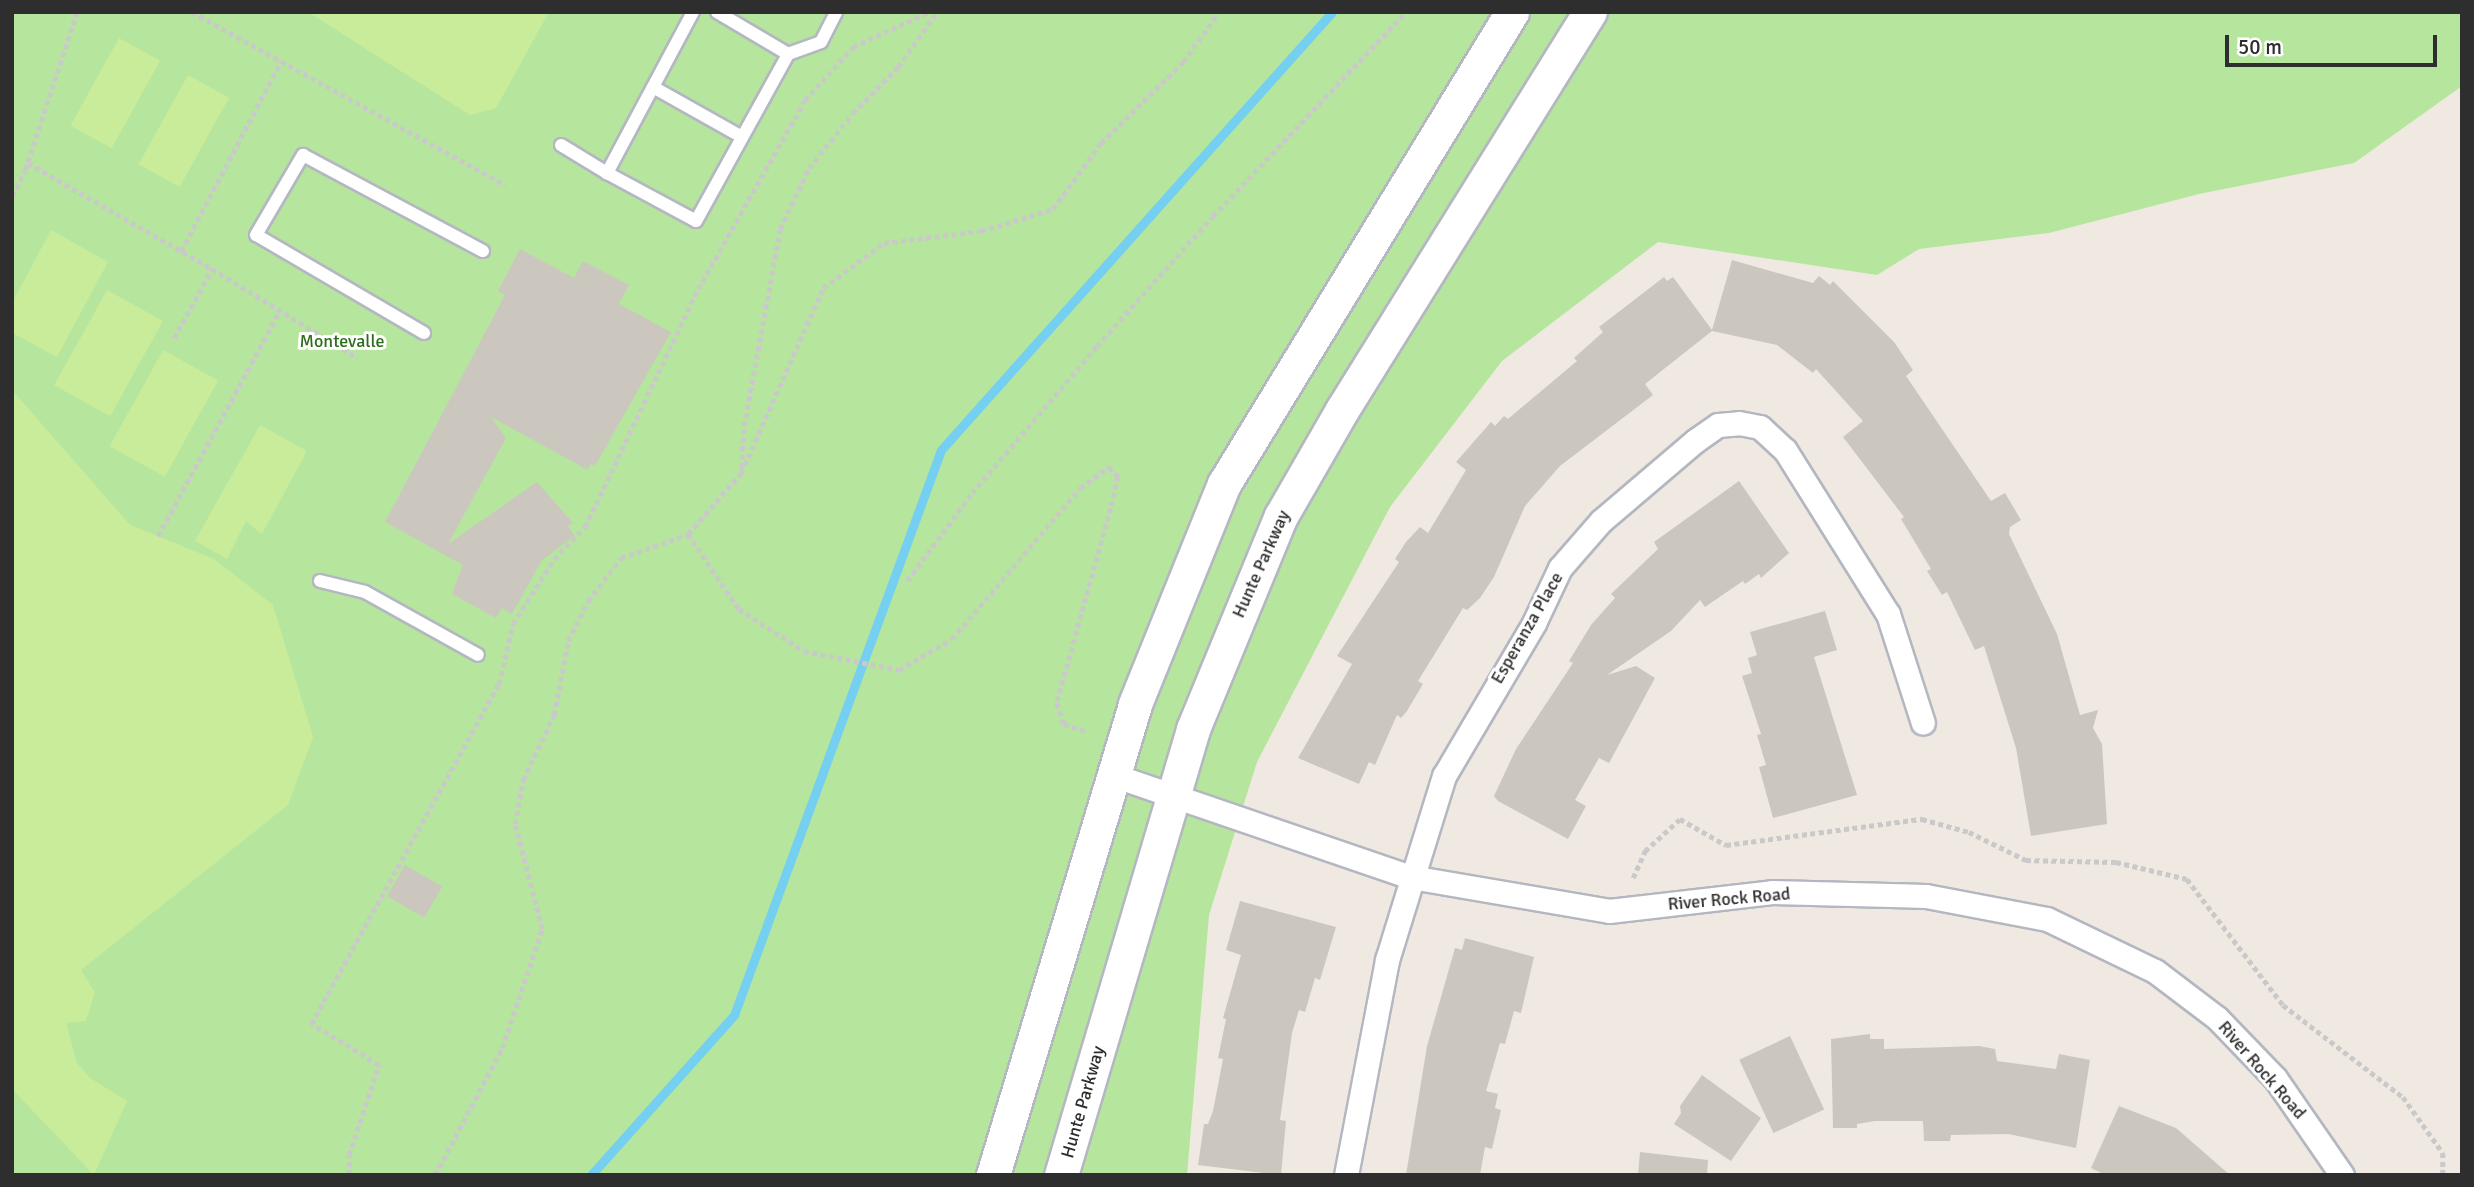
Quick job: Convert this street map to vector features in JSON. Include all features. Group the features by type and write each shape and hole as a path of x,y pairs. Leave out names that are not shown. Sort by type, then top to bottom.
{"main road":[{"path":"993,1175 1135,704 1224,484 1512,12"},
{"name":"Hunte Parkway","path":"1061,1175 1193,729 1281,516 1342,410 1590,12"}],"street":[{"name":"Esperanza Place","path":"1346,1175 1370,1038 1411,877 1444,776 1534,623 1560,568 1601,521 1718,425 1760,428 1785,450 1888,614 1923,723"},
{"name":"River Rock Road","path":"1113,775 1411,877 1609,911 1772,892 1926,896 2048,919 2155,971 2217,1018 2275,1078 2342,1175"}],"lane":[{"path":"607,173 693,12"},
{"path":"718,12 788,54"},
{"path":"561,145 696,221 788,54 821,42 836,12"},
{"path":"653,87 742,137"},
{"path":"424,333 256,235 303,155 483,251"},
{"path":"320,581 365,592 478,656"}],"path":[{"path":"12,196 28,163 77,12"},
{"path":"192,12 505,185"},
{"path":"349,1175 349,1155 379,1065 311,1024 499,684 513,624 554,559 585,527 698,289 805,100 853,47 928,12"},
{"path":"741,473 744,426 780,229 809,168 853,113 898,66 937,12"},
{"path":"435,1175 502,1048 542,929 515,824 523,780 554,715 568,640 588,601 621,558 688,534 741,473 823,288 884,243 981,231 1054,209 1101,143 1183,62 1219,12"},
{"path":"907,580 972,493 1097,346 1213,216 1406,12"},
{"path":"181,251 281,61"},
{"path":"28,163 212,269 358,358"},
{"path":"174,338 212,269"},
{"path":"158,536 280,310"},
{"path":"688,534 739,609 804,651 899,670 952,639 1080,488 1109,467 1118,476 1111,508 1057,703 1064,723 1085,731"}],"green space":[{"name":"Montevalle","path":"12,12 2462,12 2462,86 2354,163 2199,194 2049,233 1919,249 1877,275 1658,242 1502,361 1390,507 1257,762 1209,915 1187,1175 12,1175"},
{"path":"308,12 549,12 496,108 470,115"},
{"path":"119,38 160,61 112,148 71,125"},
{"path":"188,75 229,98 180,187 139,164"},
{"path":"51,230 108,262 57,357 12,333 12,303"},
{"path":"107,290 163,321 110,416 54,385"},
{"path":"163,350 218,381 165,477 110,446"},
{"path":"12,390 130,525 214,559 273,605 313,737 288,805 81,970 95,992 86,1021 66,1023 77,1063 90,1078 127,1101 94,1175 12,1089"},
{"path":"260,425 307,451 262,534 246,521 227,559 195,541"}],"building":[{"path":"520,249 574,278 583,261 629,285 619,304 671,332 595,466 591,463 588,470 491,417 506,438 448,544 537,482 573,523 568,526 575,536 542,560 512,614 502,608 496,618 452,594 463,565 385,522 505,295 498,291"},
{"path":"1732,260 1813,283 1819,276 1830,285 1833,281 1894,342 1913,370 1906,376 1991,501 2005,493 2021,520 2010,527 2009,534 2057,634 2080,715 2098,710 2093,728 2102,744 2107,824 2031,836 2016,748 1984,646 1975,650 1947,592 1942,595 1927,571 1931,569 1901,519 1904,517 1843,437 1863,421 1816,369 1813,373 1777,345 1712,331 1645,384 1653,395 1560,466 1525,506 1494,577 1480,598 1467,610 1463,608 1418,681 1423,684 1407,711 1401,718 1397,715 1375,765 1369,762 1359,784 1298,758 1352,664 1337,656 1399,562 1395,559 1406,542 1420,527 1428,533 1466,470 1456,462 1491,422 1495,426 1504,416 1508,419 1577,361 1574,358 1603,332 1599,327 1664,277 1667,281 1673,277 1712,330"},
{"path":"1739,481 1789,553 1761,578 1759,574 1745,584 1743,581 1705,607 1700,600 1671,631 1607,675 1636,666 1655,678 1609,763 1599,758 1575,800 1586,806 1568,839 1498,801 1494,796 1516,749 1573,663 1569,661 1591,625 1615,598 1611,594 1658,549 1654,542"},
{"path":"1825,611 1837,650 1814,657 1857,795 1773,818 1759,767 1766,765 1757,735 1761,734 1742,676 1752,673 1748,658 1757,655 1750,632"},
{"path":"405,865 442,886 424,918 387,896"},
{"path":"1240,901 1336,927 1320,980 1315,978 1305,1012 1299,1010 1292,1033 1280,1120 1286,1121 1281,1175 1198,1165 1204,1124 1208,1124 1213,1111 1223,1059 1218,1058 1226,1019 1223,1018 1241,955 1226,950"},
{"path":"1465,938 1534,957 1521,1013 1514,1011 1505,1044 1500,1043 1486,1091 1498,1094 1495,1108 1501,1110 1492,1149 1485,1147 1480,1175 1406,1175 1427,1046 1455,948 1462,950"},
{"path":"1870,1034 1870,1039 1884,1039 1884,1049 1979,1046 1995,1049 1997,1061 2056,1069 2059,1054 2090,1060 2076,1148 2008,1134 1951,1135 1950,1141 1924,1141 1923,1121 1875,1121 1857,1124 1857,1128 1833,1128 1831,1039"},
{"path":"1790,1036 1824,1109 1773,1133 1739,1060"},
{"path":"1702,1075 1761,1118 1731,1161 1674,1124 1681,1113 1680,1106"},
{"path":"2119,1106 2176,1128 2230,1175 2105,1175 2091,1168"},
{"path":"1640,1152 1708,1160 1707,1175 1638,1175"}],"waterway":[{"path":"591,1175 734,1015 941,450 1332,12"}]}
